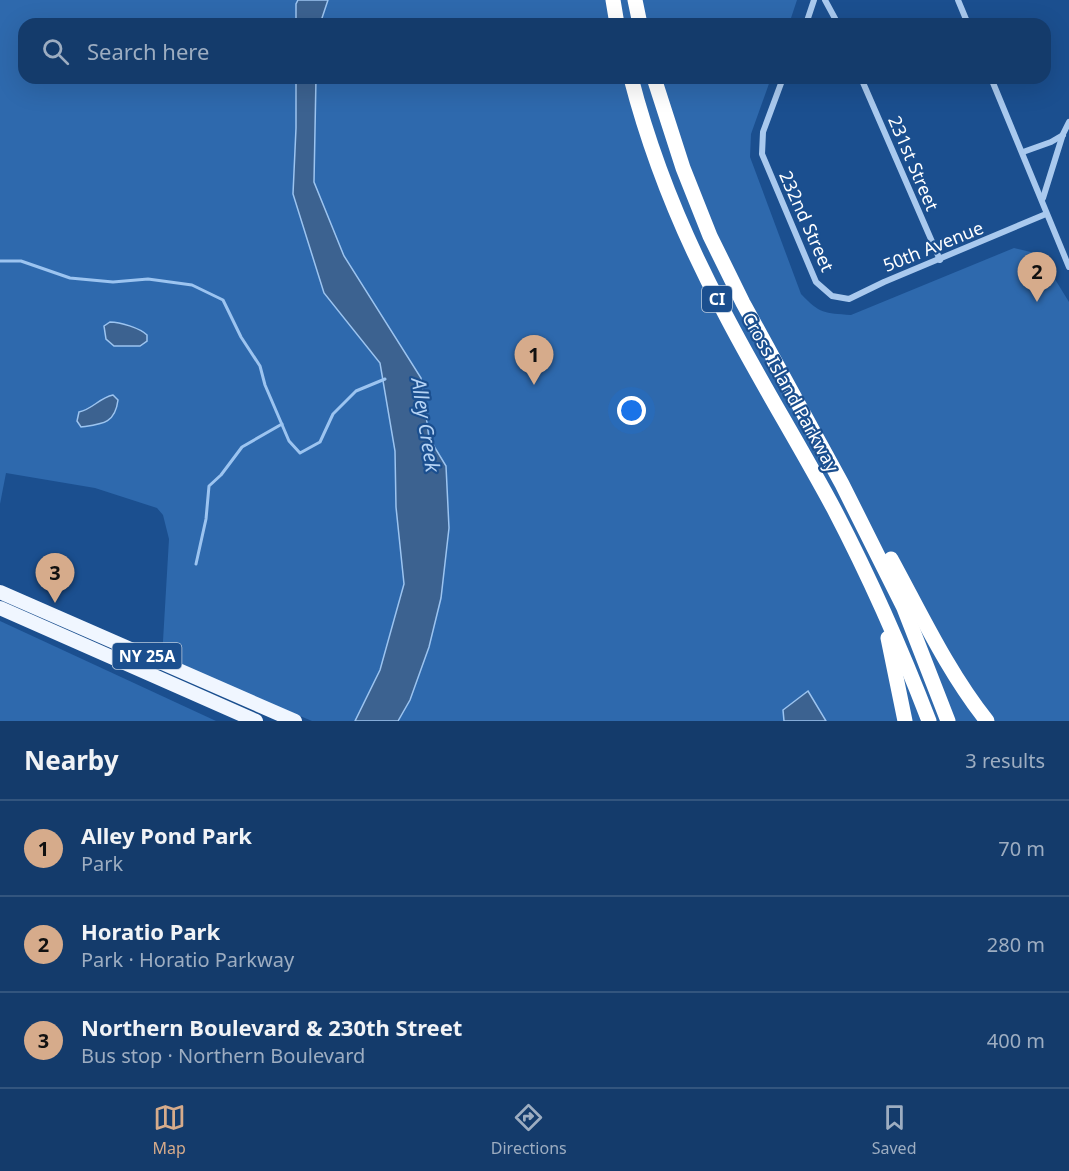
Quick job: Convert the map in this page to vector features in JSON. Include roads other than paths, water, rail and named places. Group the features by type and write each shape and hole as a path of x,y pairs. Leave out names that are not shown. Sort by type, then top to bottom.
{"highway":[{"path":"613,0 616,18"},
{"path":"635,0 639,18"},
{"name":"Cross Island Parkway","path":"632,84 663,179 691,247 865,570 900,646 929,721"},
{"name":"Cross Island Parkway","path":"656,84 683,168 710,236 743,303 842,484 904,608 948,721"},
{"path":"842,484 891,560 969,698 987,721"},
{"path":"865,570 892,651 905,721"}],"main road":[{"name":"NY 25A","path":"0,592 295,721"},
{"name":"NY 25A","path":"0,608 256,721"}],"street":[{"path":"808,18 814,0"},
{"path":"825,0 835,18"},
{"path":"958,0 966,18"},
{"name":"232nd Street","path":"781,84 763,132 762,154 816,282 832,296"},
{"name":"231st Street","path":"864,84 940,260"},
{"path":"994,84 1069,267"},
{"path":"1042,199 1069,122"},
{"path":"1023,152 1051,142 1063,134"},
{"name":"50th Avenue","path":"832,296 849,299 1046,214"}],"water":[{"path":"298,0 328,0 322,18 296,18"},
{"name":"Alley Creek","path":"296,84 316,84 314,182 344,256 421,378 429,438 446,466 449,528 441,598 429,647 410,700 398,721 355,721 380,670 404,584 396,507 395,451 380,363 324,293 293,194"},
{"path":"110,322 140,330 147,335 147,341 140,346 114,346 106,339 104,326"},
{"path":"113,395 118,400 111,418 101,423 81,427 77,421 79,412"},
{"path":"808,691 826,721 784,721 783,710"}],"waterway":[{"path":"0,261 21,261 70,278 113,282 148,279 192,285 223,300 241,337 260,366 265,385 289,441 300,453 320,442 333,414 356,391 385,379"},
{"path":"196,564 206,519 209,486 221,475 242,447 282,424"}],"place":[{"name":"Horatio Park","path":"1037,302"},
{"name":"Alley Pond Park","path":"534,385"},
{"name":"Northern Boulevard & 230th Street","path":"55,603"}]}
